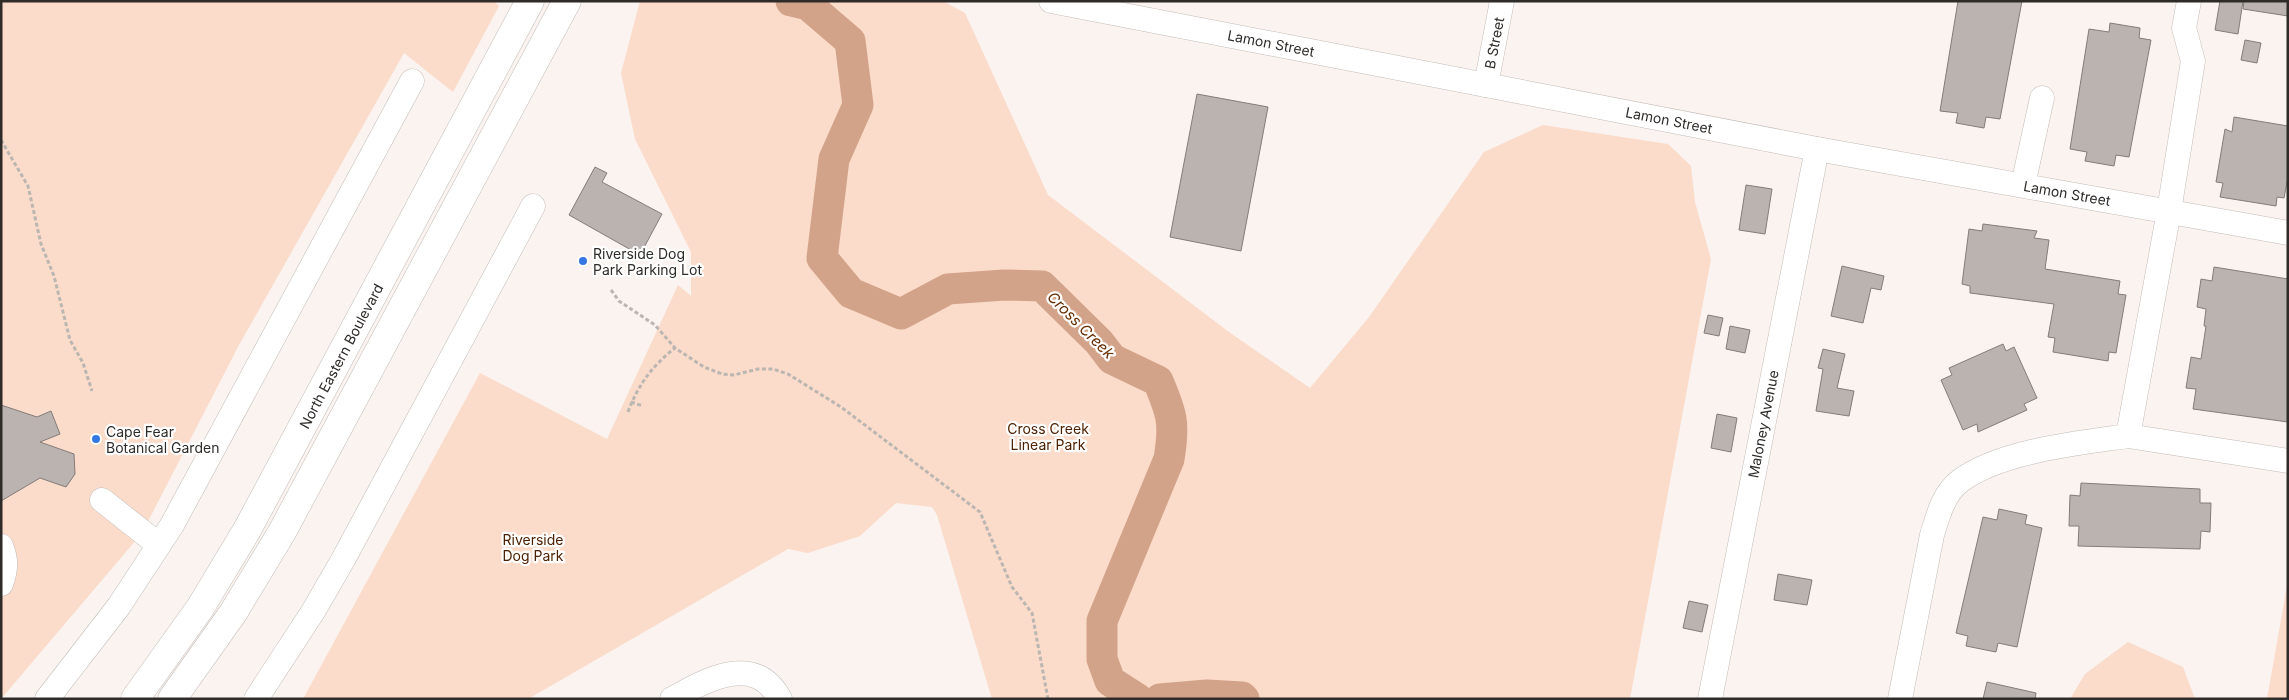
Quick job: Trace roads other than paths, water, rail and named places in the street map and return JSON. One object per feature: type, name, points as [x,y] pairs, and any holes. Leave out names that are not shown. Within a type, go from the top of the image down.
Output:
[{"type":"highway","name":"North Eastern Boulevard","points":[[135,699],[200,608],[252,522],[530,1]]},
{"type":"highway","points":[[172,699],[233,614],[282,532],[567,1]]},
{"type":"street","name":"Lamon Street","points":[[1050,1],[1817,149],[2288,232]]},
{"type":"street","name":"B Street","points":[[1486,86],[1502,1]]},
{"type":"street","points":[[2128,436],[2169,212],[2193,61],[2184,28],[2189,1]]},
{"type":"street","points":[[47,699],[103,628],[159,545],[199,478],[412,81]]},
{"type":"street","points":[[2023,185],[2042,98]]},
{"type":"street","name":"Maloney Avenue","points":[[1710,699],[1817,149]]},
{"type":"street","points":[[256,699],[314,610],[344,558],[533,206]]},
{"type":"street","points":[[1900,699],[1932,535],[1940,508],[1959,482],[1979,470],[2009,458],[2077,443],[2128,436],[2288,461]]},
{"type":"street","points":[[102,500],[159,545]]},
{"type":"street","points":[[1,546],[5,556],[6,571],[1,584]]},
{"type":"street","points":[[672,699],[710,678],[746,673],[770,683],[780,699]]},
{"type":"waterway","name":"Cross Creek","points":[[791,1],[808,5],[850,41],[858,105],[834,159],[822,258],[851,293],[901,314],[948,289],[1004,285],[1042,286],[1099,342],[1112,359],[1158,381],[1171,419],[1172,436],[1169,459],[1102,621],[1102,659],[1110,681],[1138,699]]},
{"type":"waterway","name":"Cross Creek","points":[[1160,699],[1207,695],[1242,697],[1244,699]]},
{"type":"place","name":"Riverside Dog Park Parking Lot","points":[[583,261]]},
{"type":"place","name":"Cape Fear Botanical Garden","points":[[96,439]]},
{"type":"park label","name":"Cross Creek Linear Park","points":[[1048,436]]},
{"type":"park label","name":"Riverside Dog Park","points":[[533,548]]}]
